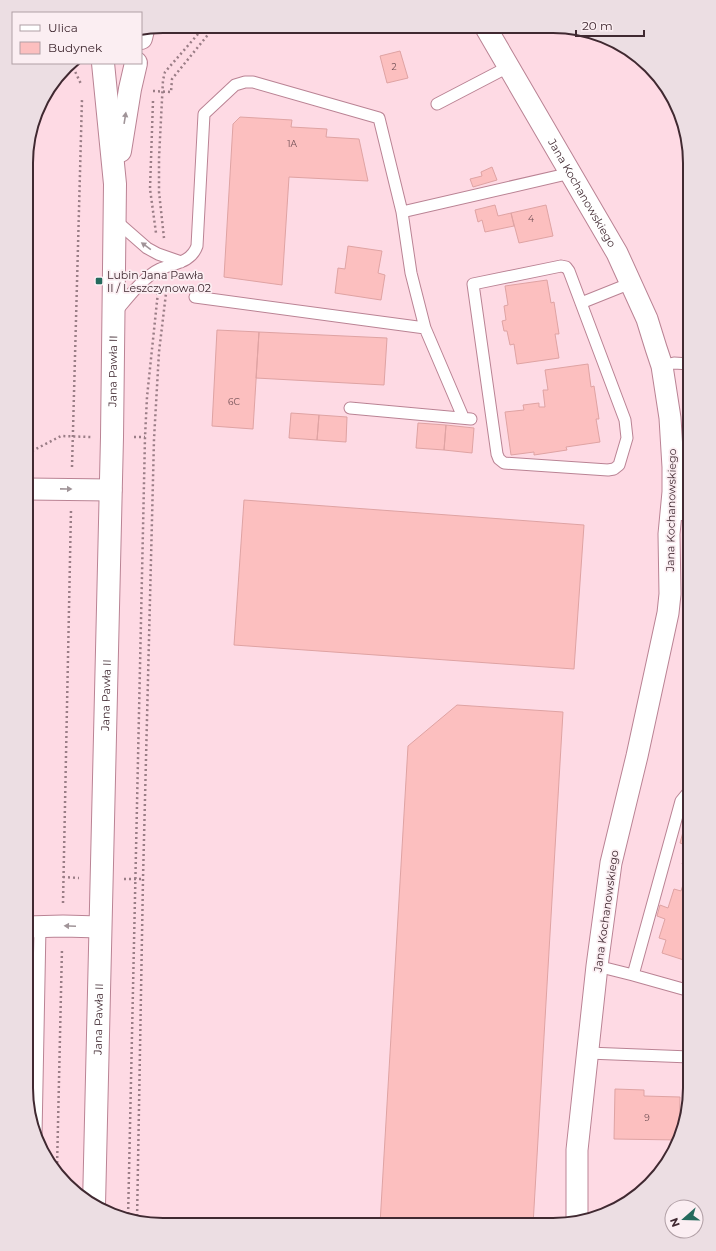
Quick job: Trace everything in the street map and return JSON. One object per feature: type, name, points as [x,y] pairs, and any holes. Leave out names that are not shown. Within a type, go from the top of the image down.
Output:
[{"type":"street","name":"Jana Kochanowskiego","points":[[489,33],[603,228],[632,283],[662,366],[672,439],[673,492],[681,514],[669,534],[670,588],[668,613],[637,756],[611,863],[597,966],[577,1150],[577,1216]]},
{"type":"street","name":"Jana Pawła II","points":[[94,1198],[111,490],[115,220],[115,184],[103,64]]},
{"type":"street","name":"Jana Pawła II","points":[[115,184],[130,89],[136,64]]},
{"type":"street","points":[[33,489],[111,490]]},
{"type":"street","points":[[33,927],[100,927]]},
{"type":"lane","points":[[437,104],[508,67]]},
{"type":"lane","points":[[113,314],[133,292],[162,269],[181,262],[195,253],[197,246],[204,114],[235,85],[245,82],[253,82],[379,118],[402,212],[411,273],[425,328],[467,418],[350,408]]},
{"type":"lane","points":[[402,212],[571,173]]},
{"type":"lane","points":[[115,220],[147,248],[181,262]]},
{"type":"lane","points":[[561,266],[566,267],[569,271],[581,303],[625,420],[627,438],[619,465],[614,469],[608,470],[504,463],[499,459],[497,454],[473,284],[561,266]]},
{"type":"lane","points":[[581,303],[632,283]]},
{"type":"lane","points":[[195,298],[425,328]]},
{"type":"lane","points":[[662,366],[674,363],[683,364]]},
{"type":"lane","points":[[633,975],[683,799]]},
{"type":"lane","points":[[33,927],[36,1115]]},
{"type":"lane","points":[[597,966],[683,989]]},
{"type":"lane","points":[[588,1054],[683,1057]]},
{"type":"path","points":[[162,255],[159,192],[162,92],[165,72],[198,33]]},
{"type":"path","points":[[162,92],[170,92],[172,79],[209,33]]},
{"type":"path","points":[[74,68],[82,88]]},
{"type":"path","points":[[57,1163],[82,96]]},
{"type":"path","points":[[153,99],[150,189],[155,224],[162,255]]},
{"type":"path","points":[[128,1214],[147,397],[162,269]]},
{"type":"path","points":[[137,1215],[154,455],[159,352],[167,291],[162,269]]},
{"type":"path","points":[[33,450],[61,436],[73,437]]},
{"type":"building","points":[[400,51],[408,78],[387,83],[380,56]]},
{"type":"building","points":[[240,117],[292,120],[291,127],[327,129],[326,137],[359,139],[368,181],[289,177],[282,285],[224,277],[233,124]]},
{"type":"building","points":[[492,167],[497,180],[473,187],[470,179],[482,176],[481,172]]},
{"type":"building","points":[[495,205],[498,216],[511,213],[514,226],[485,232],[482,220],[478,222],[475,210]]},
{"type":"building","points":[[546,205],[553,236],[519,243],[511,213]]},
{"type":"building","points":[[348,246],[382,251],[378,273],[385,275],[381,300],[335,293],[338,268],[345,269]]},
{"type":"building","points":[[547,280],[551,303],[554,302],[559,334],[555,334],[559,358],[517,364],[514,344],[510,345],[507,331],[504,331],[502,321],[506,320],[504,306],[508,305],[505,286]]},
{"type":"building","points":[[217,330],[259,332],[253,429],[212,426]]},
{"type":"building","points":[[259,332],[387,338],[384,385],[256,378]]},
{"type":"building","points":[[588,364],[591,387],[594,386],[599,419],[596,419],[600,442],[566,447],[567,450],[534,455],[534,452],[511,455],[505,412],[524,410],[523,405],[539,403],[539,407],[545,407],[543,390],[548,390],[545,370]]},
{"type":"building","points":[[291,413],[319,415],[317,440],[289,438]]},
{"type":"building","points":[[319,415],[347,417],[346,442],[317,440]]},
{"type":"building","points":[[418,423],[446,425],[444,450],[416,448]]},
{"type":"building","points":[[446,425],[474,428],[472,453],[444,450]]},
{"type":"building","points":[[244,500],[584,525],[574,669],[234,645]]},
{"type":"building","points":[[457,705],[563,712],[533,1218],[380,1218],[408,746]]},
{"type":"building","points":[[683,832],[683,844],[680,843]]},
{"type":"building","points":[[683,885],[683,960],[662,953],[666,940],[659,938],[665,919],[657,916],[660,905],[668,908],[674,889],[681,891]]},
{"type":"building","points":[[615,1089],[644,1090],[644,1096],[680,1097],[680,1118],[672,1140],[614,1139]]},
{"type":"place","name":"Lubin Jana Pawła II / Leszczynowa 02","points":[[99,281]]}]
